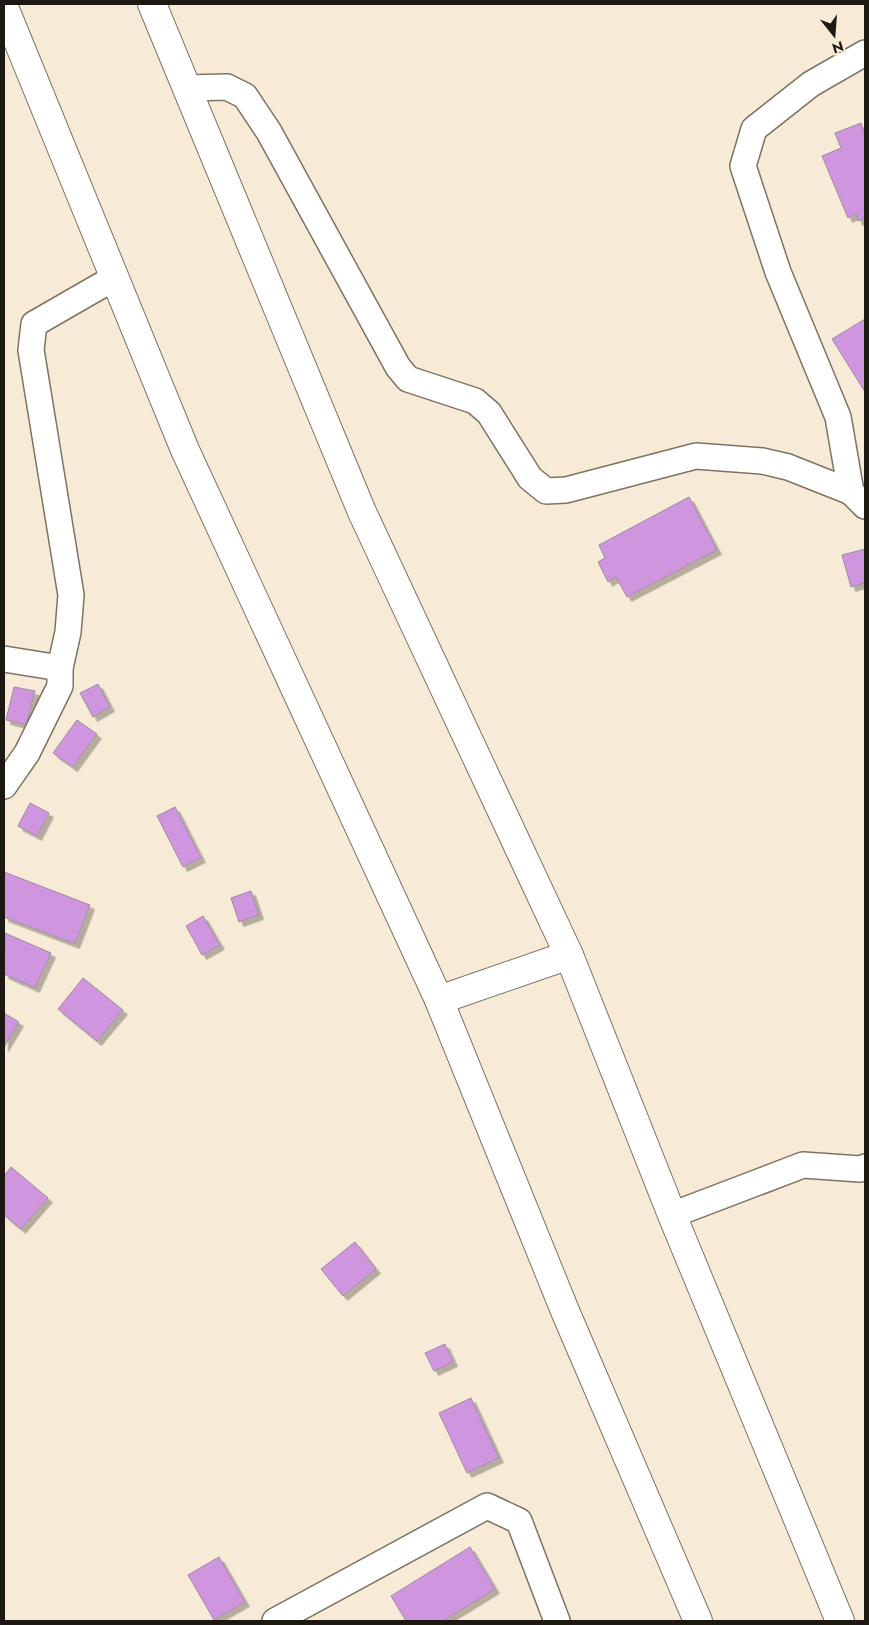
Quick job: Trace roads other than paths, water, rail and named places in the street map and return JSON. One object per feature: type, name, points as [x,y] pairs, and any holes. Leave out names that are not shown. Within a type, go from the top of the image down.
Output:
[{"type":"highway","points":[[152,4],[362,512],[569,955],[672,1214],[840,1621]]},
{"type":"highway","points":[[4,7],[185,450],[440,1000],[565,1310],[698,1621]]},
{"type":"highway","points":[[440,1000],[569,955]]},
{"type":"street","points":[[858,499],[838,417],[778,272],[743,166],[754,129],[811,84],[865,53]]},
{"type":"street","points":[[187,88],[227,87],[245,96],[269,132],[398,367],[408,379],[475,401],[489,413],[530,478],[546,491],[566,490],[696,456],[762,461],[788,467],[858,499]]},
{"type":"street","points":[[4,786],[26,753],[60,686],[60,668],[68,632],[71,595],[31,350],[34,324],[114,278]]},
{"type":"street","points":[[4,658],[60,668]]},
{"type":"street","points":[[672,1214],[803,1166],[860,1169],[865,1167]]},
{"type":"street","points":[[275,1621],[487,1506],[519,1521],[557,1621]]}]
